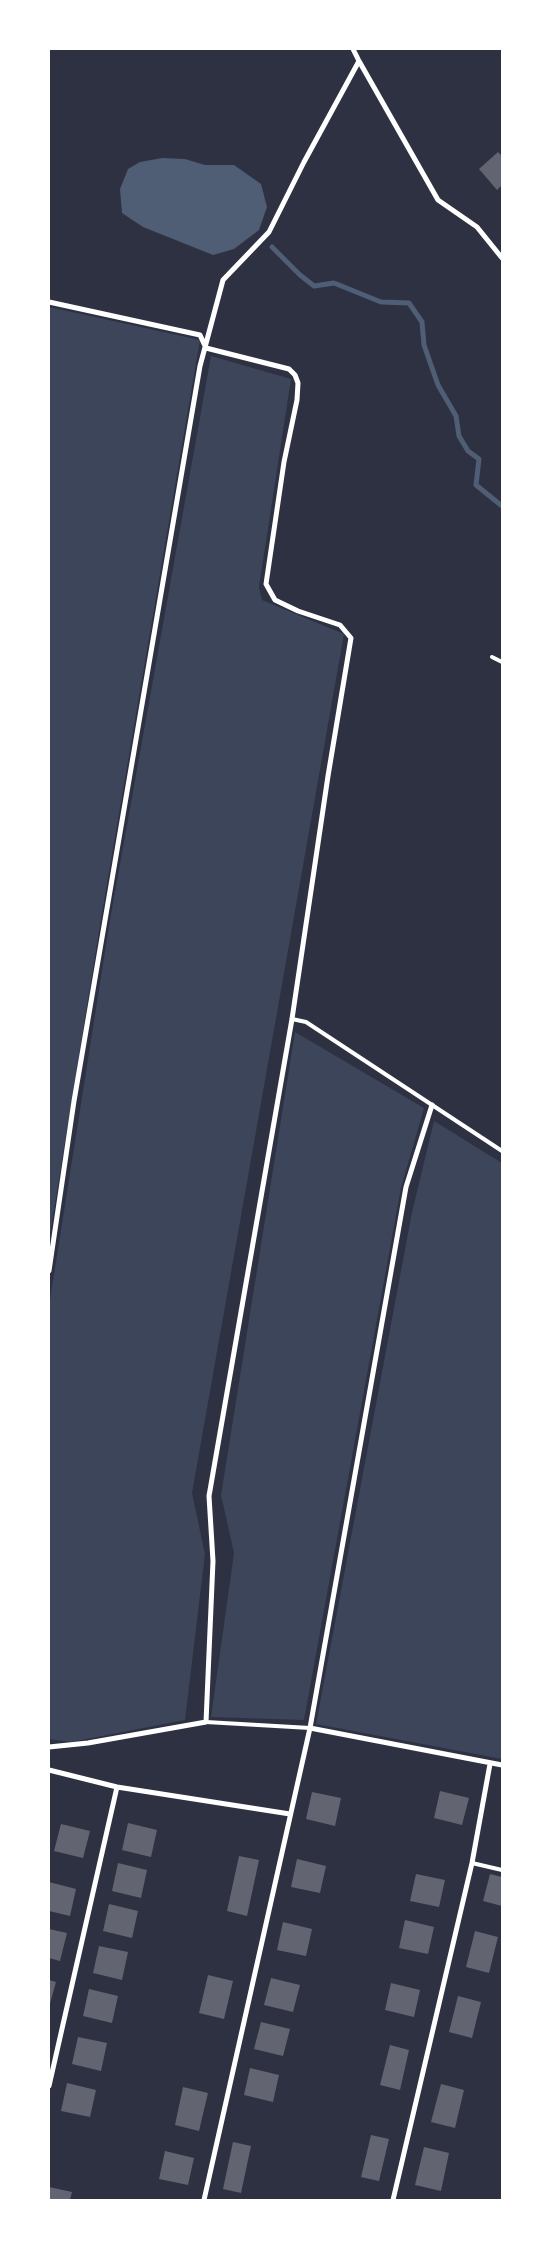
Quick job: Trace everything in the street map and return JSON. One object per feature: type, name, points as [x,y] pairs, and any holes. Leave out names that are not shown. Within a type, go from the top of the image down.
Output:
[{"type":"street","points":[[353,49],[438,200],[477,227],[502,258]]},
{"type":"street","points":[[49,1271],[74,1102],[200,366],[223,280],[269,232],[304,162],[359,61]]},
{"type":"street","points":[[49,302],[200,335],[206,348]]},
{"type":"street","points":[[49,1747],[88,1743],[206,1722],[214,1561],[209,1496],[292,1019],[328,776],[351,638],[340,625],[298,611],[275,600],[266,584],[284,462],[297,400],[298,382],[295,375],[288,369],[206,348]]},
{"type":"street","points":[[204,2200],[310,1728],[406,1187],[432,1105]]},
{"type":"street","points":[[310,1728],[502,1765]]},
{"type":"street","points":[[393,2200],[472,1863],[490,1764]]},
{"type":"street","points":[[49,1770],[117,1787],[290,1814]]},
{"type":"street","points":[[49,2086],[117,1787]]},
{"type":"lane","points":[[492,657],[502,662]]},
{"type":"lane","points":[[292,1019],[306,1022],[502,1151]]},
{"type":"lane","points":[[206,1722],[310,1728]]},
{"type":"lane","points":[[472,1863],[502,1870]]},
{"type":"shaded area","points":[[162,158],[185,159],[205,165],[234,165],[261,184],[267,207],[259,230],[234,249],[213,255],[143,227],[122,213],[120,189],[128,169],[140,162]]},
{"type":"shaded area","points":[[49,307],[200,340],[101,919],[49,1241]]},
{"type":"shaded area","points":[[211,356],[291,379],[259,587],[262,600],[344,634],[192,1493],[205,1554],[185,1720],[71,1742],[49,1739],[49,1306],[110,920]]},
{"type":"shaded area","points":[[295,1032],[424,1108],[401,1188],[304,1720],[211,1717],[234,1553],[221,1495]]},
{"type":"shaded area","points":[[434,1121],[502,1163],[502,1759],[316,1724],[412,1212]]},
{"type":"building","points":[[498,152],[502,156],[502,185],[497,190],[479,169]]},
{"type":"building","points":[[440,1791],[469,1798],[462,1825],[434,1818]]},
{"type":"building","points":[[312,1792],[341,1798],[335,1826],[306,1819]]},
{"type":"building","points":[[128,1823],[157,1830],[151,1857],[122,1850]]},
{"type":"building","points":[[61,1824],[90,1831],[83,1858],[54,1851]]},
{"type":"building","points":[[239,1856],[259,1860],[247,1916],[227,1911]]},
{"type":"building","points":[[297,1859],[326,1866],[320,1893],[291,1887]]},
{"type":"building","points":[[118,1863],[147,1870],[141,1898],[112,1891]]},
{"type":"building","points":[[416,1874],[445,1880],[439,1907],[410,1901]]},
{"type":"building","points":[[490,1874],[502,1877],[502,1906],[483,1901]]},
{"type":"building","points":[[49,1882],[76,1889],[70,1916],[49,1911]]},
{"type":"building","points":[[109,1904],[138,1911],[132,1938],[103,1931]]},
{"type":"building","points":[[405,1920],[434,1927],[428,1954],[399,1948]]},
{"type":"building","points":[[283,1922],[312,1929],[306,1956],[277,1950]]},
{"type":"building","points":[[49,1929],[67,1933],[60,1961],[49,1958]]},
{"type":"building","points":[[475,1931],[498,1937],[489,1973],[466,1967]]},
{"type":"building","points":[[99,1946],[128,1952],[122,1980],[93,1973]]},
{"type":"building","points":[[208,1975],[233,1981],[224,2019],[199,2013]]},
{"type":"building","points":[[271,1978],[300,1985],[293,2012],[264,2005]]},
{"type":"building","points":[[49,1980],[56,1982],[49,2007]]},
{"type":"building","points":[[391,1983],[420,1990],[414,2017],[385,2010]]},
{"type":"building","points":[[89,1989],[118,1996],[112,2023],[83,2016]]},
{"type":"building","points":[[458,1996],[481,2002],[472,2038],[449,2032]]},
{"type":"building","points":[[261,2022],[290,2029],[283,2056],[254,2049]]},
{"type":"building","points":[[78,2037],[107,2043],[101,2071],[72,2064]]},
{"type":"building","points":[[390,2045],[409,2050],[400,2090],[380,2085]]},
{"type":"building","points":[[250,2068],[279,2075],[273,2102],[244,2095]]},
{"type":"building","points":[[67,2083],[96,2090],[90,2117],[61,2111]]},
{"type":"building","points":[[441,2084],[464,2090],[455,2128],[431,2122]]},
{"type":"building","points":[[183,2087],[208,2093],[199,2131],[175,2125]]},
{"type":"building","points":[[371,2135],[389,2139],[379,2181],[361,2177]]},
{"type":"building","points":[[233,2142],[251,2146],[241,2193],[223,2189]]},
{"type":"building","points":[[424,2147],[449,2153],[441,2191],[415,2185]]},
{"type":"building","points":[[165,2151],[194,2158],[188,2185],[159,2179]]},
{"type":"building","points":[[49,2187],[72,2192],[70,2200],[49,2200]]},
{"type":"waterway","points":[[272,247],[314,286],[334,283],[381,302],[409,303],[422,322],[424,345],[438,385],[456,416],[459,436],[468,451],[479,459],[476,485],[502,506]]}]
